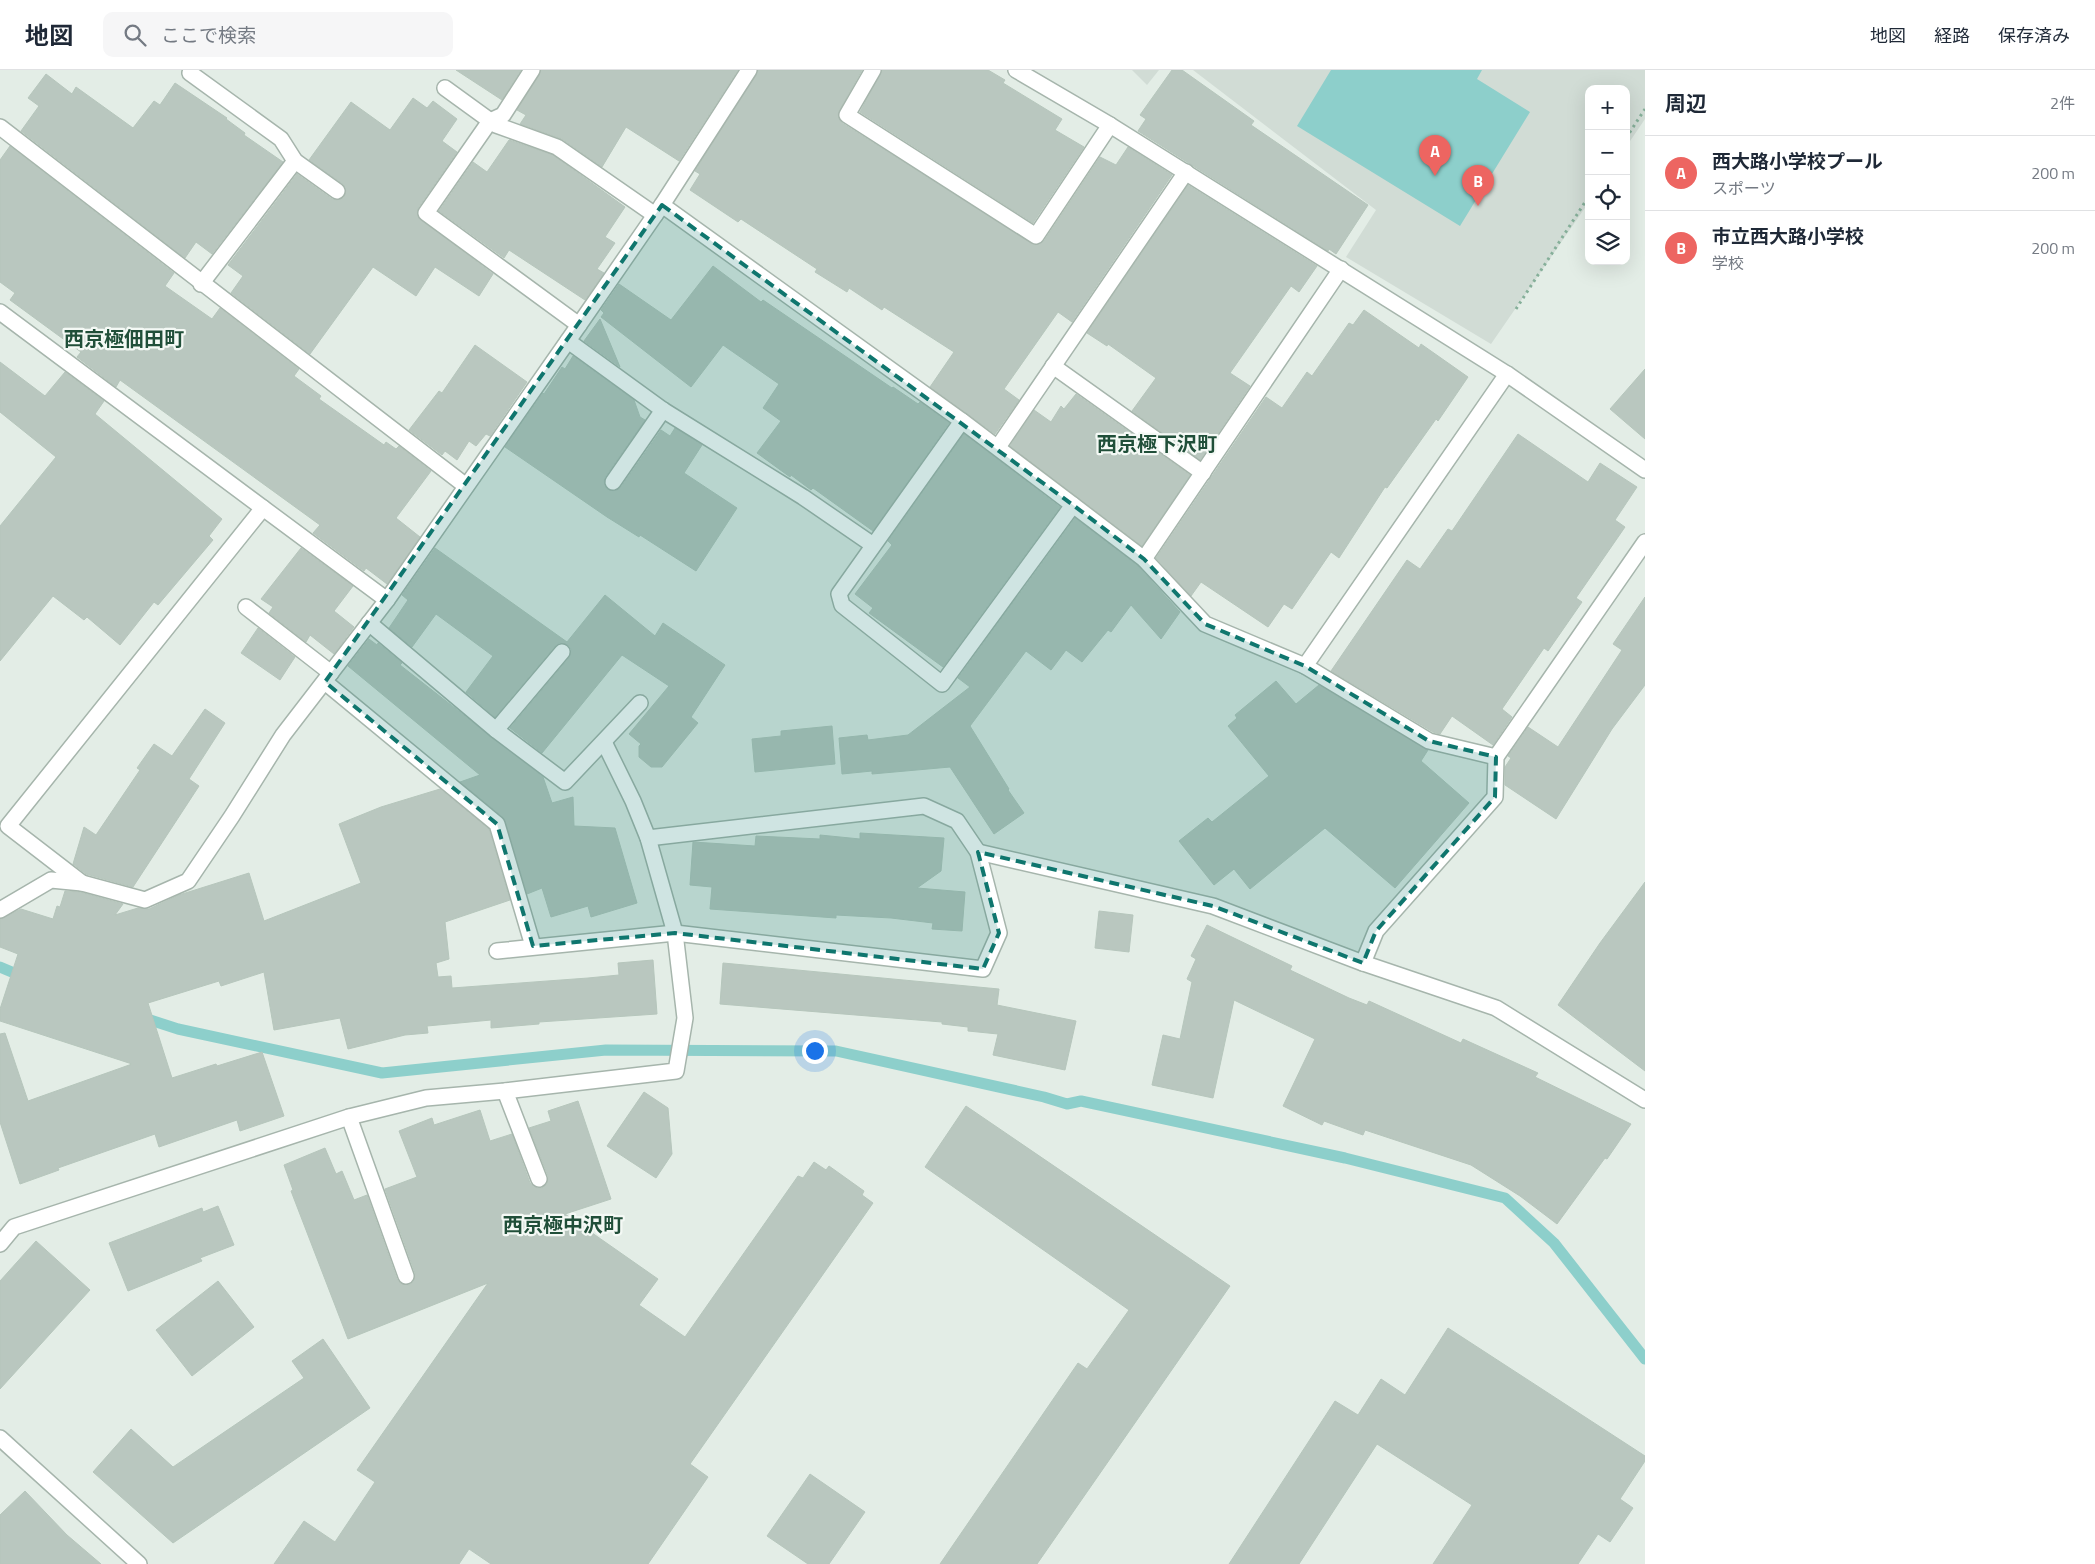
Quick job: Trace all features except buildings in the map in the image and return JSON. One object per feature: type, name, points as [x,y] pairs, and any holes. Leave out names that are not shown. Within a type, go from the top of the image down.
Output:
[{"type":"street","points":[[532,70],[503,114],[490,121],[426,214],[579,325]]},
{"type":"street","points":[[0,910],[51,880],[82,883],[145,900],[188,881],[283,735],[387,600],[568,341],[658,210],[749,70]]},
{"type":"street","points":[[873,70],[847,115],[1036,236],[1110,125]]},
{"type":"street","points":[[1016,70],[1186,172],[1507,374],[1645,470]]},
{"type":"street","points":[[190,73],[281,139],[295,161],[337,191]]},
{"type":"street","points":[[445,88],[496,125],[557,147],[658,210],[962,421],[1144,559],[1206,624],[1305,666],[1429,741],[1496,757]]},
{"type":"street","points":[[0,127],[201,284],[466,486]]},
{"type":"street","points":[[201,284],[295,161]]},
{"type":"street","points":[[998,447],[1186,172]]},
{"type":"street","points":[[1144,559],[1340,269]]},
{"type":"street","points":[[0,312],[387,600]]},
{"type":"street","points":[[568,341],[662,410],[803,497],[873,545]]},
{"type":"street","points":[[1053,366],[1203,472]]},
{"type":"street","points":[[1305,666],[1507,374]]},
{"type":"street","points":[[613,482],[662,410]]},
{"type":"street","points":[[962,421],[839,594],[842,605],[942,684],[1073,505]]},
{"type":"street","points":[[82,883],[8,826],[263,508]]},
{"type":"street","points":[[1363,963],[1376,931],[1495,797],[1496,757],[1645,542]]},
{"type":"street","points":[[246,607],[498,824],[533,946]]},
{"type":"street","points":[[369,623],[496,730],[565,782],[640,703]]},
{"type":"street","points":[[496,730],[562,652]]},
{"type":"street","points":[[0,1244],[14,1227],[349,1117],[426,1098],[505,1091],[676,1071],[686,1018],[675,933],[648,838],[633,801],[604,742]]},
{"type":"street","points":[[497,951],[675,933],[983,969],[999,933],[978,852],[957,821],[924,806],[648,838]]},
{"type":"street","points":[[978,852],[1213,906],[1363,963],[1496,1008],[1645,1100]]},
{"type":"street","points":[[505,1091],[539,1179]]},
{"type":"street","points":[[349,1117],[406,1276]]},
{"type":"street","points":[[0,1438],[140,1564]]},
{"type":"path","points":[[1630,132],[1645,109]]},
{"type":"path","points":[[1516,309],[1585,202]]},
{"type":"highlighted area","points":[[662,205],[1144,559],[1205,624],[1305,666],[1429,741],[1496,757],[1495,797],[1376,931],[1363,963],[1213,906],[978,852],[999,933],[983,969],[675,933],[533,946],[497,824],[325,682]]},
{"type":"shaded area","points":[[1132,70],[1159,70],[1147,85]]},
{"type":"shaded area","points":[[1193,70],[1645,70],[1645,119],[1630,141],[1630,85],[1585,85],[1585,208],[1491,344],[1346,257],[1376,210]]},
{"type":"water","points":[[1331,70],[1482,70],[1477,79],[1530,112],[1460,226],[1297,126]]},
{"type":"waterway","points":[[0,967],[26,978]]},
{"type":"waterway","points":[[141,1017],[178,1029],[382,1073],[606,1050],[836,1051],[1044,1097],[1067,1104],[1081,1101],[1345,1158],[1505,1198],[1554,1243],[1645,1359]]},
{"type":"place","name":"西大路小学校プール","points":[[1435,176]]},
{"type":"place","name":"市立西大路小学校","points":[[1478,206]]},
{"type":"district","name":"西京極佃田町","points":[[124,338]]},
{"type":"district","name":"西京極下沢町","points":[[1157,443]]},
{"type":"district","name":"西京極中沢町","points":[[563,1224]]}]
